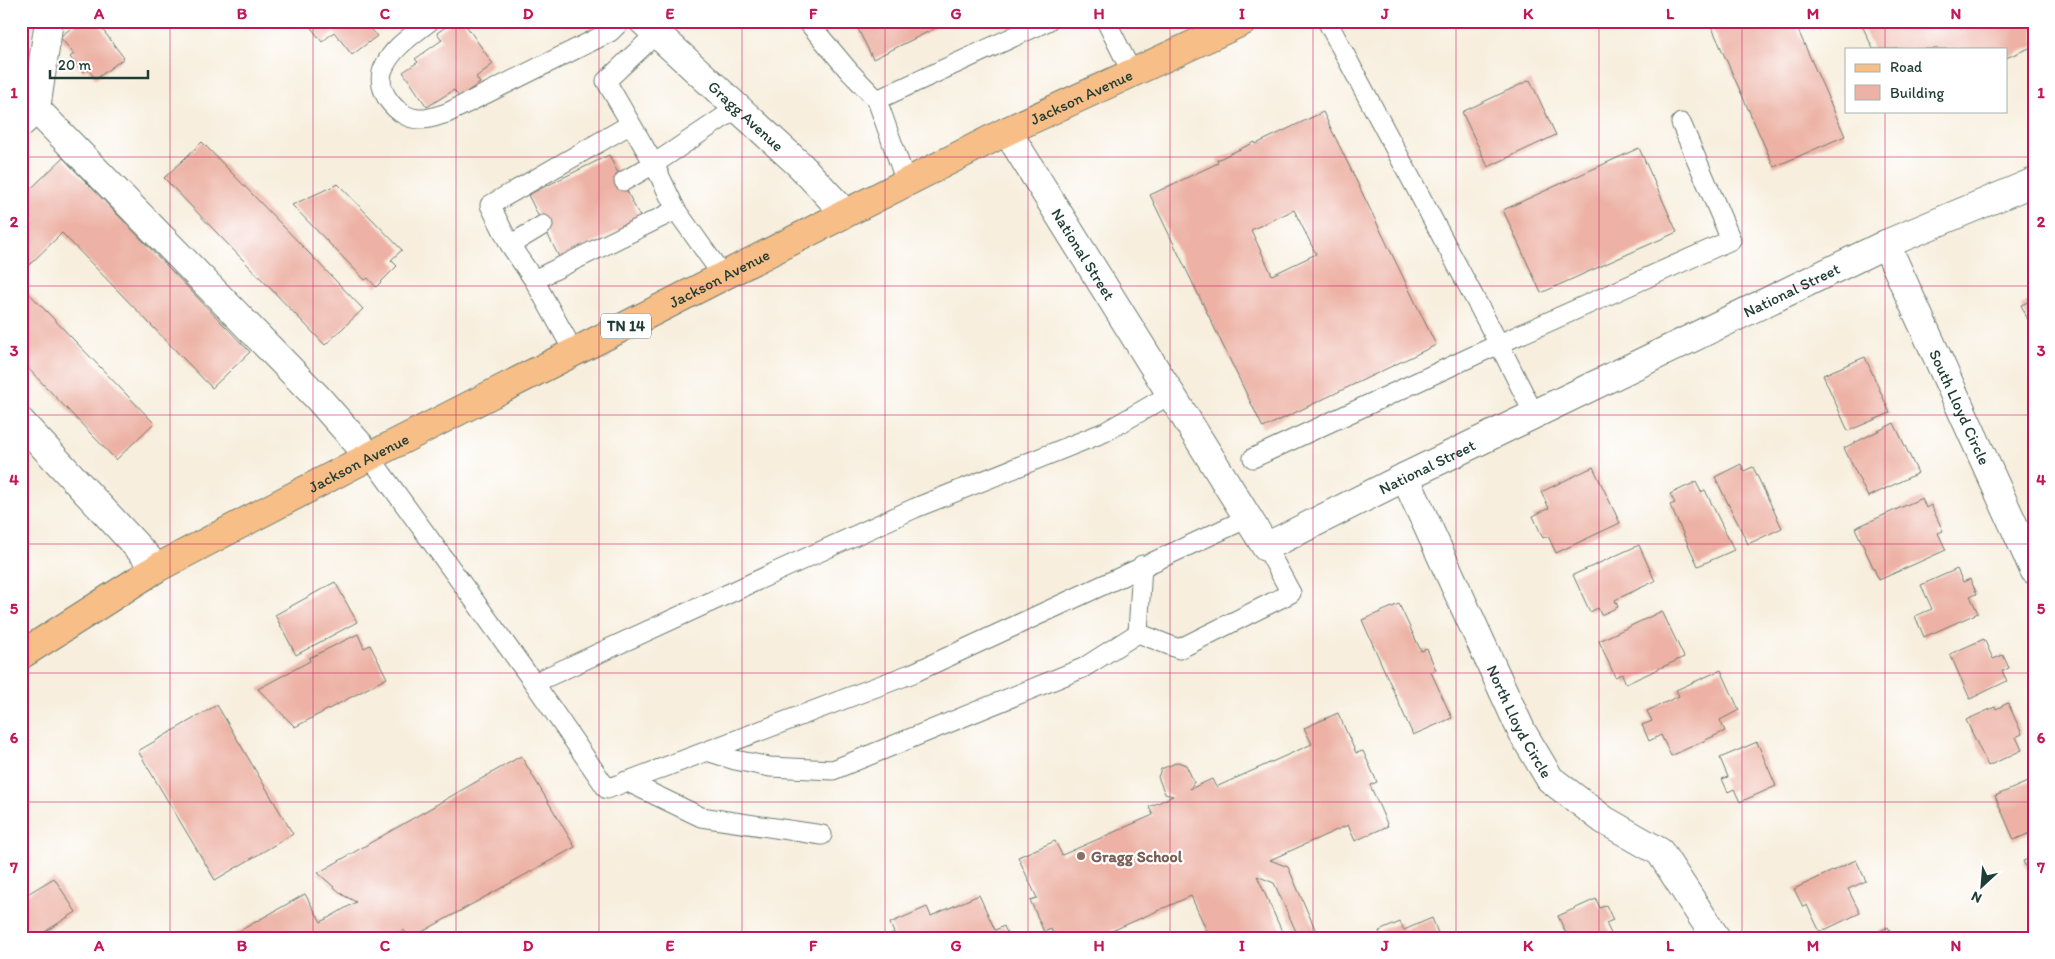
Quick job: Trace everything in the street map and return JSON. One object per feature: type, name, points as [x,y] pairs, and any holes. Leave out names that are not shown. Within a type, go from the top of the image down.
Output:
[{"type":"main road","name":"Jackson Avenue","points":[[21,655],[158,568],[370,457],[1007,131],[1132,73],[1209,28],[1244,21]]},
{"type":"street","points":[[48,21],[28,116],[317,397],[370,457]]},
{"type":"street","name":"Gragg Avenue","points":[[650,27],[801,166],[845,213]]},
{"type":"street","name":"National Street","points":[[1007,131],[1266,547],[1405,477],[1886,244],[2034,182]]},
{"type":"street","name":"South Lloyd Circle","points":[[1886,244],[2034,570]]},
{"type":"street","points":[[21,422],[158,568]]},
{"type":"street","name":"North Lloyd Circle","points":[[1405,477],[1522,732],[1550,779],[1604,820],[1660,852],[1716,938]]},
{"type":"lane","points":[[430,21],[394,50],[382,69],[382,85],[390,104],[401,113],[420,120],[447,113],[610,32],[621,21]]},
{"type":"lane","points":[[807,21],[877,100],[906,182]]},
{"type":"lane","points":[[877,100],[1048,21]]},
{"type":"lane","points":[[1106,21],[1132,73]]},
{"type":"lane","points":[[1327,21],[1499,344],[1534,414]]},
{"type":"lane","points":[[650,27],[606,81],[654,164],[676,210],[724,276]]},
{"type":"lane","points":[[624,181],[654,164],[737,108]]},
{"type":"lane","points":[[1253,458],[1499,344],[1731,240],[1681,123]]},
{"type":"lane","points":[[574,352],[534,280],[510,245],[490,205],[631,124]]},
{"type":"lane","points":[[534,280],[676,210]]},
{"type":"lane","points":[[510,245],[543,225]]},
{"type":"lane","points":[[534,683],[914,508],[1105,432],[1171,394]]},
{"type":"lane","points":[[370,457],[534,683],[607,789],[913,673],[1142,565],[1248,518]]},
{"type":"lane","points":[[1138,633],[1179,649],[1291,593],[1266,547]]},
{"type":"lane","points":[[1138,633],[1142,565]]},
{"type":"lane","points":[[707,751],[735,760],[770,767],[833,770],[1083,668],[1138,633]]},
{"type":"lane","points":[[626,782],[701,817],[822,836]]},
{"type":"building","points":[[80,21],[96,21],[124,58],[96,79],[87,69],[83,72],[70,57],[74,54],[60,37]]},
{"type":"building","points":[[313,21],[365,21],[377,36],[352,55],[334,32],[322,42],[309,25]]},
{"type":"building","points":[[454,21],[463,21],[493,64],[476,77],[480,83],[459,97],[454,90],[427,107],[403,72],[418,62],[415,59],[442,40],[437,33]]},
{"type":"building","points":[[854,21],[950,21],[873,59]]},
{"type":"building","points":[[1709,21],[1794,21],[1845,136],[1774,167]]},
{"type":"building","points":[[1860,21],[2034,21],[2034,46],[2008,57],[2008,48],[1873,48]]},
{"type":"building","points":[[1530,80],[1556,135],[1488,167],[1462,112]]},
{"type":"building","points":[[1323,112],[1436,345],[1263,428],[1150,195],[1218,163],[1217,160],[1255,142],[1256,144]],"holes":[[[1294,210],[1316,254],[1272,275],[1251,230]]]},
{"type":"building","points":[[202,142],[363,309],[325,345],[164,178]]},
{"type":"building","points":[[1639,148],[1677,232],[1541,293],[1503,210]]},
{"type":"building","points":[[609,155],[641,219],[560,259],[528,195]]},
{"type":"building","points":[[63,158],[250,352],[212,388],[62,233],[21,273],[21,198]]},
{"type":"building","points":[[338,184],[402,250],[391,260],[397,266],[376,287],[368,278],[365,280],[292,205]]},
{"type":"building","points":[[21,285],[154,423],[116,460],[21,361]]},
{"type":"building","points":[[2034,296],[2034,317],[2028,320],[2021,305],[2030,301],[2028,298]]},
{"type":"building","points":[[1865,357],[1890,413],[1848,431],[1823,375]]},
{"type":"building","points":[[1894,423],[1918,473],[1868,497],[1844,448]]},
{"type":"building","points":[[1741,464],[1744,471],[1753,467],[1782,528],[1748,544],[1715,477]]},
{"type":"building","points":[[1593,467],[1620,523],[1556,553],[1548,536],[1543,538],[1533,516],[1549,508],[1541,492]]},
{"type":"building","points":[[1696,482],[1701,492],[1705,490],[1734,550],[1698,566],[1670,505],[1675,503],[1670,494]]},
{"type":"building","points":[[1922,498],[1926,508],[1931,505],[1943,531],[1938,533],[1946,550],[1879,580],[1855,528]]},
{"type":"building","points":[[1639,545],[1655,581],[1615,600],[1618,607],[1601,615],[1598,608],[1590,612],[1573,575]]},
{"type":"building","points":[[1957,569],[1963,582],[1970,579],[1977,594],[1970,596],[1978,613],[1924,637],[1915,616],[1932,609],[1921,585]]},
{"type":"building","points":[[335,582],[357,622],[296,655],[275,615]]},
{"type":"building","points":[[1399,604],[1421,651],[1427,649],[1436,670],[1431,672],[1452,718],[1413,735],[1362,620]]},
{"type":"building","points":[[1662,611],[1684,657],[1626,684],[1622,674],[1615,677],[1599,641]]},
{"type":"building","points":[[358,634],[364,648],[370,645],[387,678],[295,727],[258,689],[310,661],[309,658]]},
{"type":"building","points":[[1984,639],[1993,659],[2003,655],[2009,668],[2002,671],[2007,681],[1970,699],[1950,654]]},
{"type":"building","points":[[1721,670],[1739,710],[1720,720],[1725,731],[1671,756],[1661,735],[1649,741],[1642,725],[1652,721],[1647,711],[1679,696],[1676,690]]},
{"type":"building","points":[[2008,703],[2022,734],[2016,737],[2022,750],[1988,766],[1966,720]]},
{"type":"building","points":[[217,705],[293,834],[215,880],[138,751]]},
{"type":"building","points":[[1338,713],[1356,753],[1363,751],[1377,782],[1370,785],[1388,826],[1355,841],[1348,825],[1270,860],[1288,867],[1319,938],[1299,938],[1274,883],[1257,876],[1285,938],[1210,938],[1191,896],[1096,938],[1055,938],[1051,929],[1044,932],[1030,900],[1037,898],[1018,857],[1055,841],[1062,855],[1153,815],[1149,807],[1173,796],[1165,794],[1158,777],[1161,769],[1178,762],[1186,765],[1194,782],[1190,789],[1212,779],[1216,787],[1312,744],[1304,728]]},
{"type":"building","points":[[1757,742],[1776,786],[1740,802],[1734,789],[1728,792],[1722,779],[1728,777],[1720,758]]},
{"type":"building","points":[[521,756],[575,847],[413,937],[403,930],[391,938],[227,938],[305,894],[321,922],[356,902],[343,895],[318,873]]},
{"type":"building","points":[[2032,780],[2034,785],[2034,831],[2014,840],[1995,796]]},
{"type":"building","points":[[2034,857],[2034,885],[2023,861]]},
{"type":"building","points":[[1856,860],[1866,881],[1848,889],[1860,913],[1820,932],[1807,905],[1803,907],[1794,889]]},
{"type":"building","points":[[54,878],[76,912],[35,938],[21,938],[21,898]]},
{"type":"building","points":[[979,895],[995,930],[1004,926],[1009,938],[883,938],[894,933],[890,923],[927,907],[931,916]]},
{"type":"building","points":[[1596,899],[1600,908],[1606,905],[1613,920],[1606,923],[1613,938],[1568,938],[1558,916]]},
{"type":"building","points":[[1432,918],[1440,938],[1382,938],[1379,931],[1400,922],[1404,930]]},
{"type":"building","points":[[1888,927],[1894,938],[1865,938]]},
{"type":"place","name":"Gragg School","points":[[1081,856]]}]
